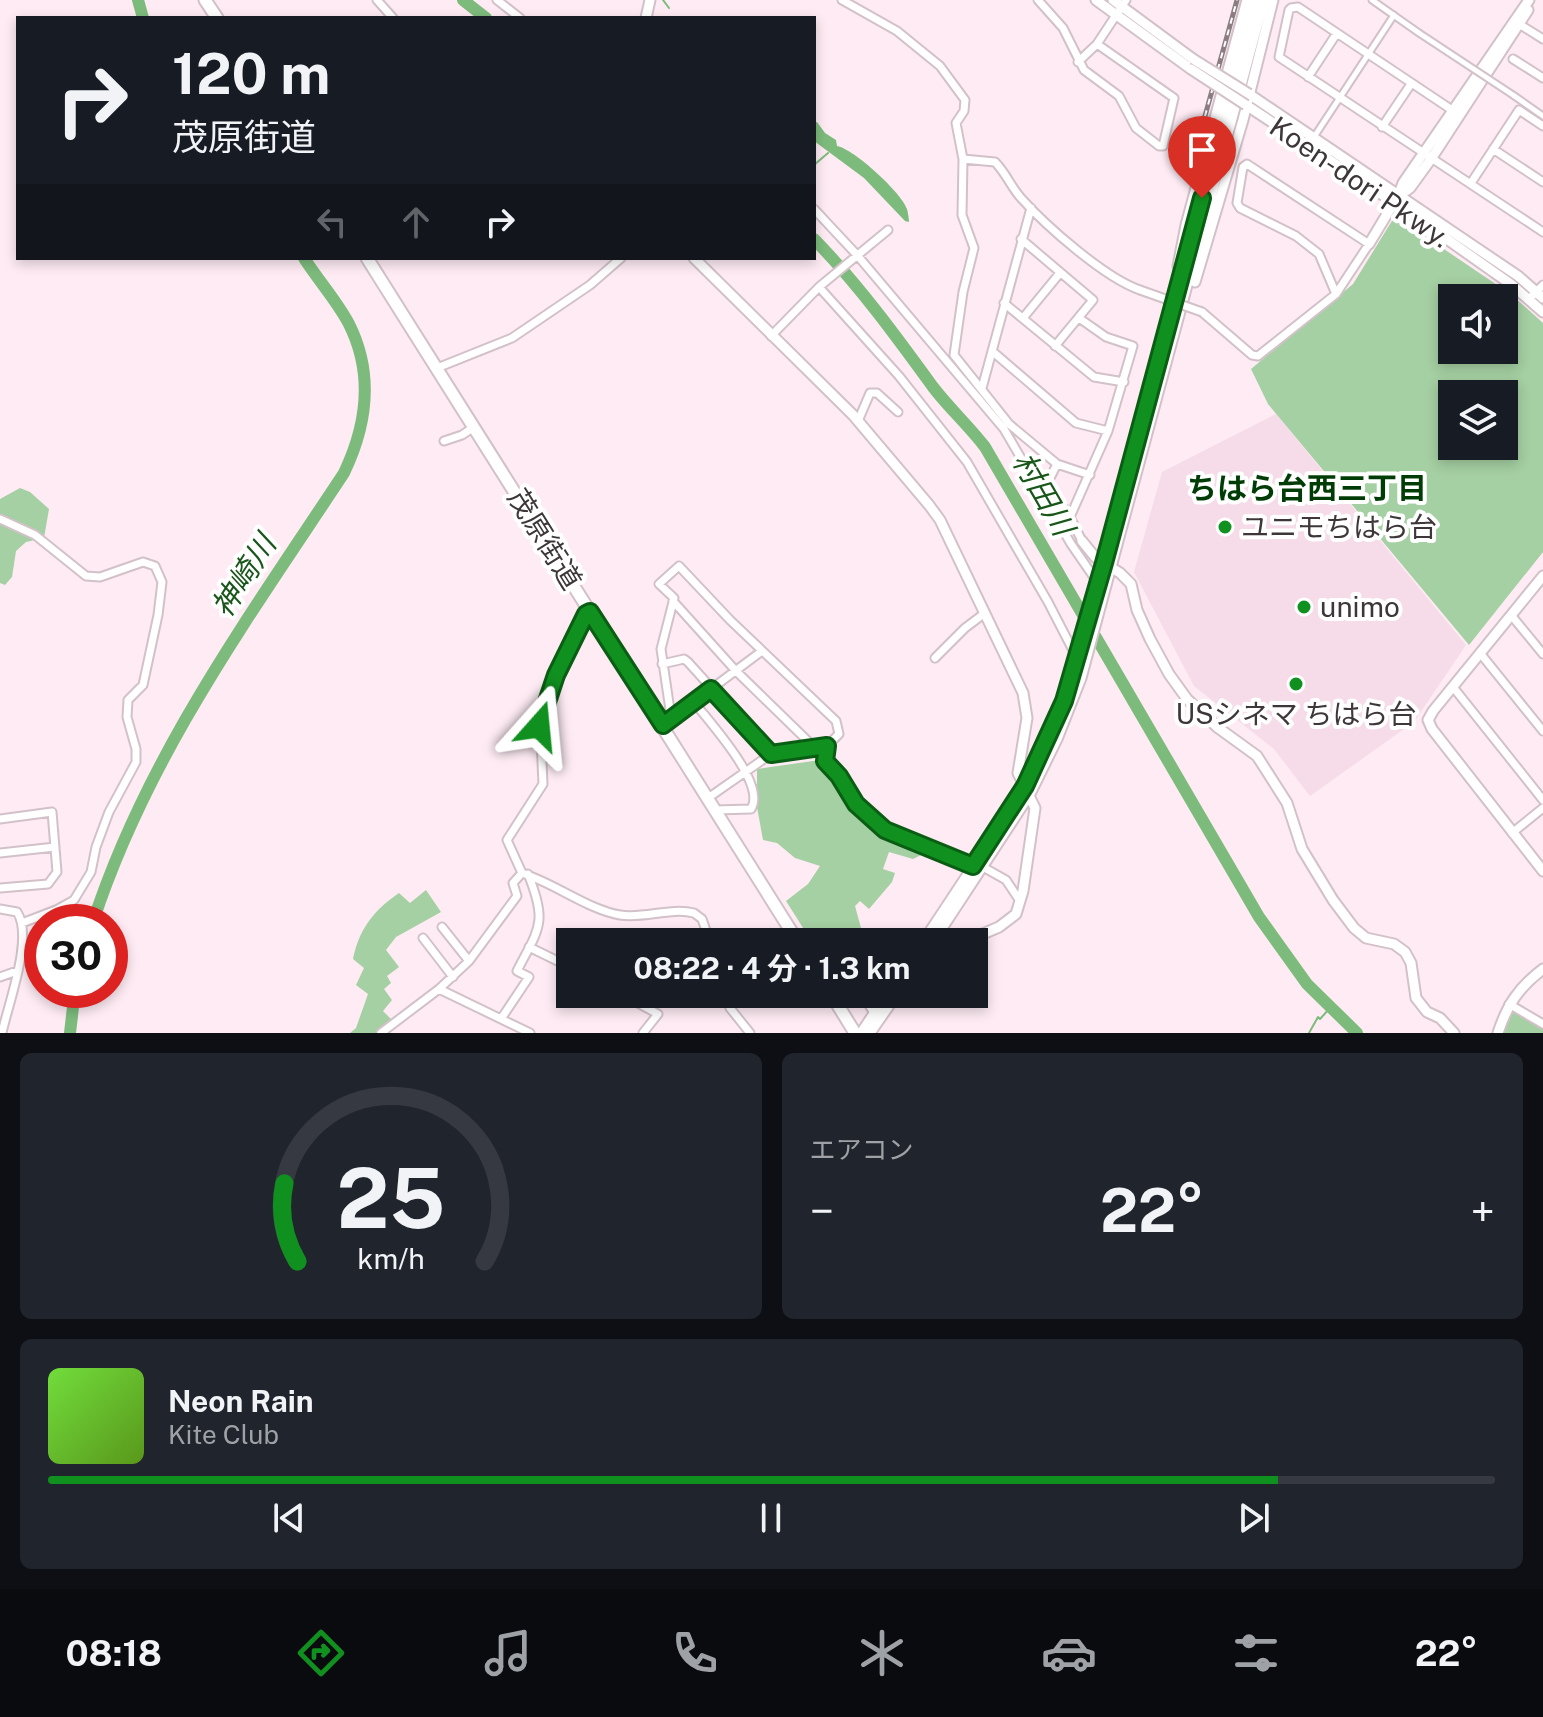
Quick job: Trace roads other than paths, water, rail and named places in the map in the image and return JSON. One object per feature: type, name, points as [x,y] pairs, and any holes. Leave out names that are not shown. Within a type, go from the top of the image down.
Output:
[{"type":"main road","name":"茂原街道","points":[[368,260],[789,928]]},
{"type":"main road","points":[[840,1008],[855,1032]]},
{"type":"street","points":[[377,0],[391,16]]},
{"type":"street","points":[[497,0],[517,16]]},
{"type":"street","points":[[842,0],[897,31],[940,66],[965,100],[964,111],[956,123],[963,159],[962,215],[974,248],[963,292],[954,355],[1009,424],[1057,464],[1090,475]]},
{"type":"street","points":[[1038,0],[1063,28],[1084,70],[1119,96],[1136,128],[1163,146],[1174,98],[1097,44]]},
{"type":"street","name":"Koen-dori Pkwy.","points":[[1096,0],[1120,5],[1246,105],[1518,276],[1538,294],[1543,312]]},
{"type":"street","points":[[1179,299],[1174,285],[1186,225],[1247,0]]},
{"type":"street","points":[[941,928],[1057,739],[1108,565],[1255,0]]},
{"type":"street","points":[[1179,299],[1264,0]]},
{"type":"street","points":[[1179,299],[1193,289],[1273,0]]},
{"type":"street","points":[[1372,0],[1543,116]]},
{"type":"street","points":[[963,159],[995,162],[1019,197],[1120,283],[1202,312],[1252,355],[1258,356],[1336,294],[1396,200],[1410,188],[1452,110],[1531,0]]},
{"type":"street","points":[[1427,156],[1519,24],[1531,0]]},
{"type":"street","points":[[1078,62],[1097,44],[1120,5]]},
{"type":"street","points":[[1452,110],[1298,7],[1291,8],[1278,55],[1543,232]]},
{"type":"street","points":[[1314,138],[1394,15]]},
{"type":"street","points":[[1519,24],[1543,39]]},
{"type":"street","points":[[1308,77],[1337,33]]},
{"type":"street","points":[[1513,59],[1543,78]]},
{"type":"street","points":[[1382,127],[1411,84]]},
{"type":"street","name":"Koen-dori Pkwy.","points":[[1224,85],[1249,94],[1396,200]]},
{"type":"street","points":[[1471,183],[1519,110],[1543,126]]},
{"type":"street","points":[[1493,149],[1543,182]]},
{"type":"street","points":[[1336,294],[1319,254],[1296,236],[1240,208],[1237,203],[1243,167],[1247,164],[1369,244]]},
{"type":"street","points":[[982,388],[1031,208]]},
{"type":"street","points":[[816,211],[1004,429],[1071,544],[1101,588]]},
{"type":"street","points":[[771,336],[819,287],[888,230]]},
{"type":"street","points":[[1021,239],[1093,300],[1055,346]]},
{"type":"street","points":[[437,368],[512,338],[590,285],[619,260]]},
{"type":"street","points":[[696,260],[858,421],[940,520],[1023,693],[1027,718],[1018,773],[1035,812],[1016,914],[1008,922],[988,931]]},
{"type":"street","points":[[1023,318],[1060,273]]},
{"type":"street","points":[[819,287],[899,376],[967,462],[1081,662]]},
{"type":"street","points":[[1004,303],[1094,377],[1124,382]]},
{"type":"street","points":[[1070,517],[1108,431],[1133,346],[1106,337],[1079,318]]},
{"type":"street","points":[[992,351],[1076,423],[1108,431]]},
{"type":"street","points":[[858,421],[870,393],[877,393],[898,412]]},
{"type":"street","points":[[444,441],[474,427]]},
{"type":"street","points":[[1057,464],[1047,484],[1095,557],[1131,584],[1144,627],[1169,674],[1187,699],[1217,727],[1257,756],[1287,803],[1302,849],[1333,900],[1360,933],[1373,940],[1394,944],[1405,952],[1411,963],[1419,1003],[1454,1033]]},
{"type":"street","points":[[0,519],[35,535],[86,576],[100,577],[143,562],[155,566],[162,582],[143,685],[128,700],[127,717],[136,749],[136,762],[109,812],[91,872],[78,895],[56,910],[22,923]]},
{"type":"street","points":[[673,717],[661,649],[674,598],[659,584],[679,566],[836,721],[839,734],[827,746],[771,754],[708,798]]},
{"type":"street","points":[[1542,581],[1430,715],[1430,725],[1543,871]]},
{"type":"street","points":[[673,601],[736,671],[815,748]]},
{"type":"street","points":[[508,1033],[505,1021],[529,977],[517,971],[540,928],[537,898],[507,840],[543,784],[540,717],[556,675],[586,614],[590,612]]},
{"type":"street","points":[[935,658],[985,613]]},
{"type":"street","points":[[1511,615],[1543,654]]},
{"type":"street","points":[[663,725],[762,651]]},
{"type":"street","points":[[1480,653],[1543,731]]},
{"type":"street","points":[[662,664],[684,659],[771,754]]},
{"type":"street","points":[[1453,687],[1543,800]]},
{"type":"street","points":[[694,702],[746,771],[754,792],[754,806],[747,810],[715,810]]},
{"type":"street","points":[[827,746],[825,761],[839,776],[856,804],[873,821],[898,837],[1006,880],[1020,901]]},
{"type":"street","points":[[1512,833],[1543,808]]},
{"type":"street","points":[[0,819],[52,812],[57,872],[48,884],[0,888]]},
{"type":"street","points":[[0,853],[55,847]]},
{"type":"street","points":[[933,928],[978,867]]},
{"type":"street","points":[[525,874],[613,914],[641,917],[689,911],[702,919],[705,928]]},
{"type":"street","points":[[381,1033],[439,989],[469,961],[517,896],[513,883],[525,874]]},
{"type":"street","points":[[0,909],[17,912],[22,923],[17,971],[2,1033]]},
{"type":"street","points":[[442,927],[469,961]]},
{"type":"street","points":[[423,938],[453,977]]},
{"type":"street","points":[[529,947],[556,960]]},
{"type":"street","points":[[1498,1033],[1509,1004],[1524,983],[1543,969]]},
{"type":"street","points":[[0,977],[17,971]]},
{"type":"street","points":[[439,989],[530,1033]]},
{"type":"street","points":[[1509,1004],[1543,1024]]},
{"type":"street","points":[[643,1033],[658,1014],[647,1008]]},
{"type":"street","points":[[730,1008],[750,1033]]},
{"type":"street","points":[[871,1008],[874,1013]]},
{"type":"street","points":[[855,1032],[877,1008]]},
{"type":"street","points":[[870,1033],[887,1008]]},
{"type":"waterway","name":"神崎川","points":[[138,0],[142,16]]},
{"type":"waterway","name":"村田川","points":[[463,0],[483,16]]},
{"type":"waterway","points":[[663,0],[669,8]]},
{"type":"waterway","points":[[816,163],[828,153]]},
{"type":"waterway","name":"村田川","points":[[816,241],[861,292],[939,395],[985,447],[1259,917],[1307,984],[1357,1033]]},
{"type":"waterway","name":"神崎川","points":[[99,904],[115,861],[171,745],[237,635],[344,473],[352,455],[362,418],[362,362],[349,324],[305,260]]},
{"type":"waterway","name":"神崎川","points":[[70,1033],[73,1008]]},
{"type":"waterway","points":[[1309,1033],[1318,1017],[1320,1019],[1330,1008]]},
{"type":"railway","points":[[1189,174],[1237,0]]},
{"type":"place","name":"ユニモちはら台","points":[[1225,527]]},
{"type":"place","name":"unimo","points":[[1304,607]]},
{"type":"place","name":"USシネマ ちはら台","points":[[1296,684]]},
{"type":"district","name":"ちはら台西三丁目","points":[[1307,489]]}]
